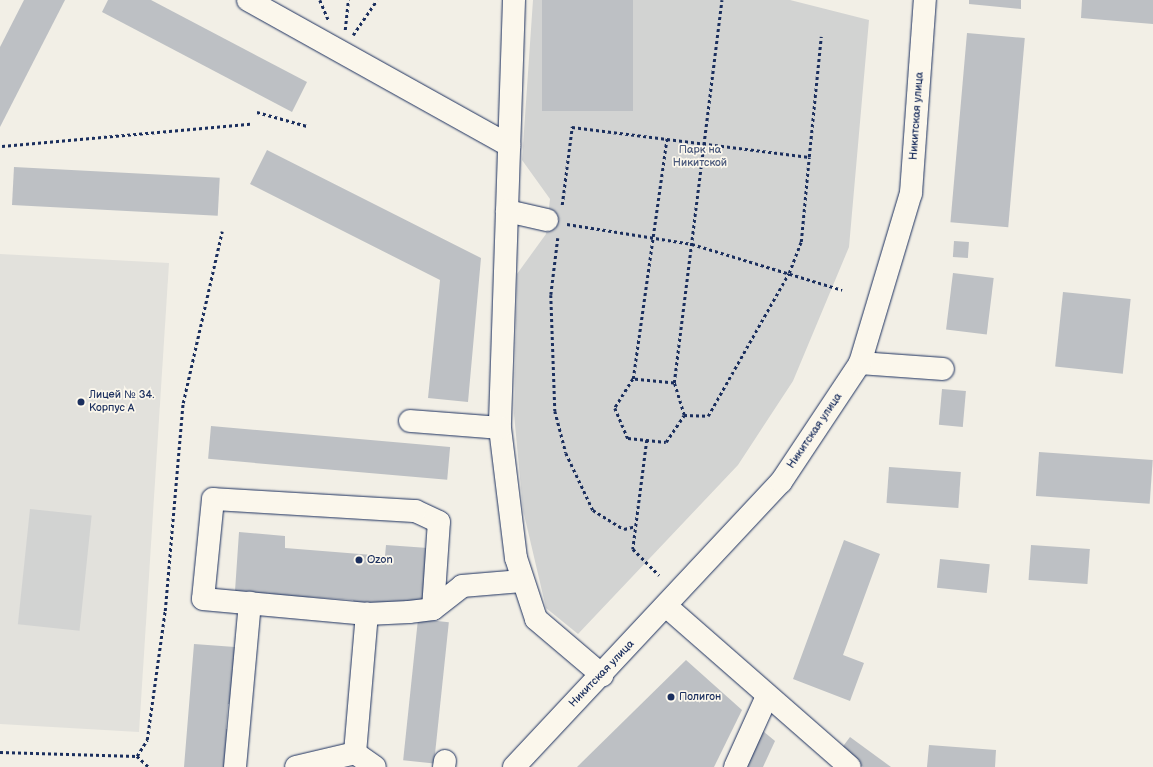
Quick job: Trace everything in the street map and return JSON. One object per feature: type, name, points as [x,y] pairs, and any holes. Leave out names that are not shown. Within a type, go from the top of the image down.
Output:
[{"type":"street","points":[[248,0],[509,145]]},
{"type":"street","points":[[514,0],[500,428],[522,581],[536,619],[602,675]]},
{"type":"street","name":"Никитская улица","points":[[514,767],[533,759],[602,675],[781,482],[860,363],[911,193],[925,0]]},
{"type":"street","points":[[507,211],[554,221]]},
{"type":"street","points":[[860,363],[943,369]]},
{"type":"street","points":[[410,421],[500,428]]},
{"type":"street","points":[[433,609],[439,522],[416,511],[212,499],[203,599],[368,614],[433,609],[462,586],[522,581]]},
{"type":"street","points":[[235,767],[250,603]]},
{"type":"street","points":[[666,606],[767,696],[850,767]]},
{"type":"street","points":[[355,753],[368,614]]},
{"type":"street","points":[[735,767],[767,696]]},
{"type":"street","points":[[296,767],[355,753],[375,767]]},
{"type":"path","points":[[342,52],[348,0]]},
{"type":"path","points":[[342,52],[377,0]]},
{"type":"path","points":[[684,415],[674,383],[706,143],[722,0]]},
{"type":"path","points":[[684,415],[708,416],[789,273],[801,242],[821,36]]},
{"type":"path","points":[[257,112],[307,126]]},
{"type":"path","points":[[2,146],[250,124]]},
{"type":"path","points":[[636,526],[624,529],[594,510],[566,453],[557,418],[551,295],[554,221],[572,126],[809,157]]},
{"type":"path","points":[[667,138],[633,379],[615,408],[628,438],[666,442],[684,415]]},
{"type":"path","points":[[554,221],[692,244],[842,290]]},
{"type":"path","points":[[137,756],[147,740],[164,618],[184,403],[222,232]]},
{"type":"path","points":[[633,379],[674,383]]},
{"type":"path","points":[[647,440],[633,549],[659,575]]},
{"type":"path","points":[[0,752],[137,756],[149,767]]},
{"type":"shaded area","name":"Лицей № 34. Корпус А","points":[[0,254],[169,263],[139,732],[0,724]]},
{"type":"green space","name":"Парк на Никитской","points":[[533,0],[790,0],[869,20],[849,247],[793,381],[738,465],[578,634],[546,608],[523,510],[514,414],[517,274],[546,234],[550,199],[522,160]]},
{"type":"green space","points":[[30,509],[92,515],[80,631],[18,624]]},
{"type":"building","points":[[24,0],[65,0],[0,127],[0,47]]},
{"type":"building","points":[[108,0],[151,0],[307,82],[292,112],[102,12]]},
{"type":"building","points":[[542,0],[633,0],[633,111],[542,111]]},
{"type":"building","points":[[969,0],[1021,0],[1021,9],[969,4]]},
{"type":"building","points":[[1082,0],[1153,0],[1153,24],[1081,18]]},
{"type":"building","points":[[967,33],[1025,38],[1008,227],[950,222]]},
{"type":"building","points":[[267,150],[481,258],[468,402],[428,398],[440,280],[250,184]]},
{"type":"building","points":[[14,167],[220,178],[218,216],[12,205]]},
{"type":"building","points":[[954,241],[969,242],[968,258],[953,257]]},
{"type":"building","points":[[953,273],[994,278],[987,335],[946,330]]},
{"type":"building","points":[[1063,292],[1131,299],[1123,374],[1055,367]]},
{"type":"building","points":[[942,389],[966,391],[963,427],[939,425]]},
{"type":"building","points":[[211,426],[450,447],[447,480],[208,459]]},
{"type":"building","points":[[1039,452],[1153,460],[1150,504],[1036,496]]},
{"type":"building","points":[[889,467],[961,472],[958,508],[886,503]]},
{"type":"building","points":[[239,532],[285,536],[285,548],[385,556],[386,545],[428,548],[423,604],[355,604],[353,600],[309,597],[306,601],[276,599],[273,594],[235,591]]},
{"type":"building","points":[[844,540],[880,554],[843,655],[864,663],[850,701],[793,679]]},
{"type":"building","points":[[1031,545],[1090,549],[1087,584],[1029,580]]},
{"type":"building","points":[[940,559],[990,564],[987,593],[937,588]]},
{"type":"building","points":[[418,619],[449,622],[434,763],[403,760]]},
{"type":"building","points":[[194,644],[235,647],[233,704],[228,704],[226,729],[229,729],[227,767],[184,767]]},
{"type":"building","points":[[686,660],[742,710],[714,767],[577,767]]},
{"type":"building","points":[[758,727],[775,741],[763,767],[740,767]]},
{"type":"building","points":[[850,737],[891,767],[863,767],[841,749]]},
{"type":"building","points":[[929,745],[996,750],[995,767],[927,767]]},
{"type":"place","name":"Лицей № 34. Корпус А","points":[[81,402]]},
{"type":"place","name":"Ozon","points":[[359,560]]},
{"type":"place","name":"Полигон","points":[[671,697]]}]
